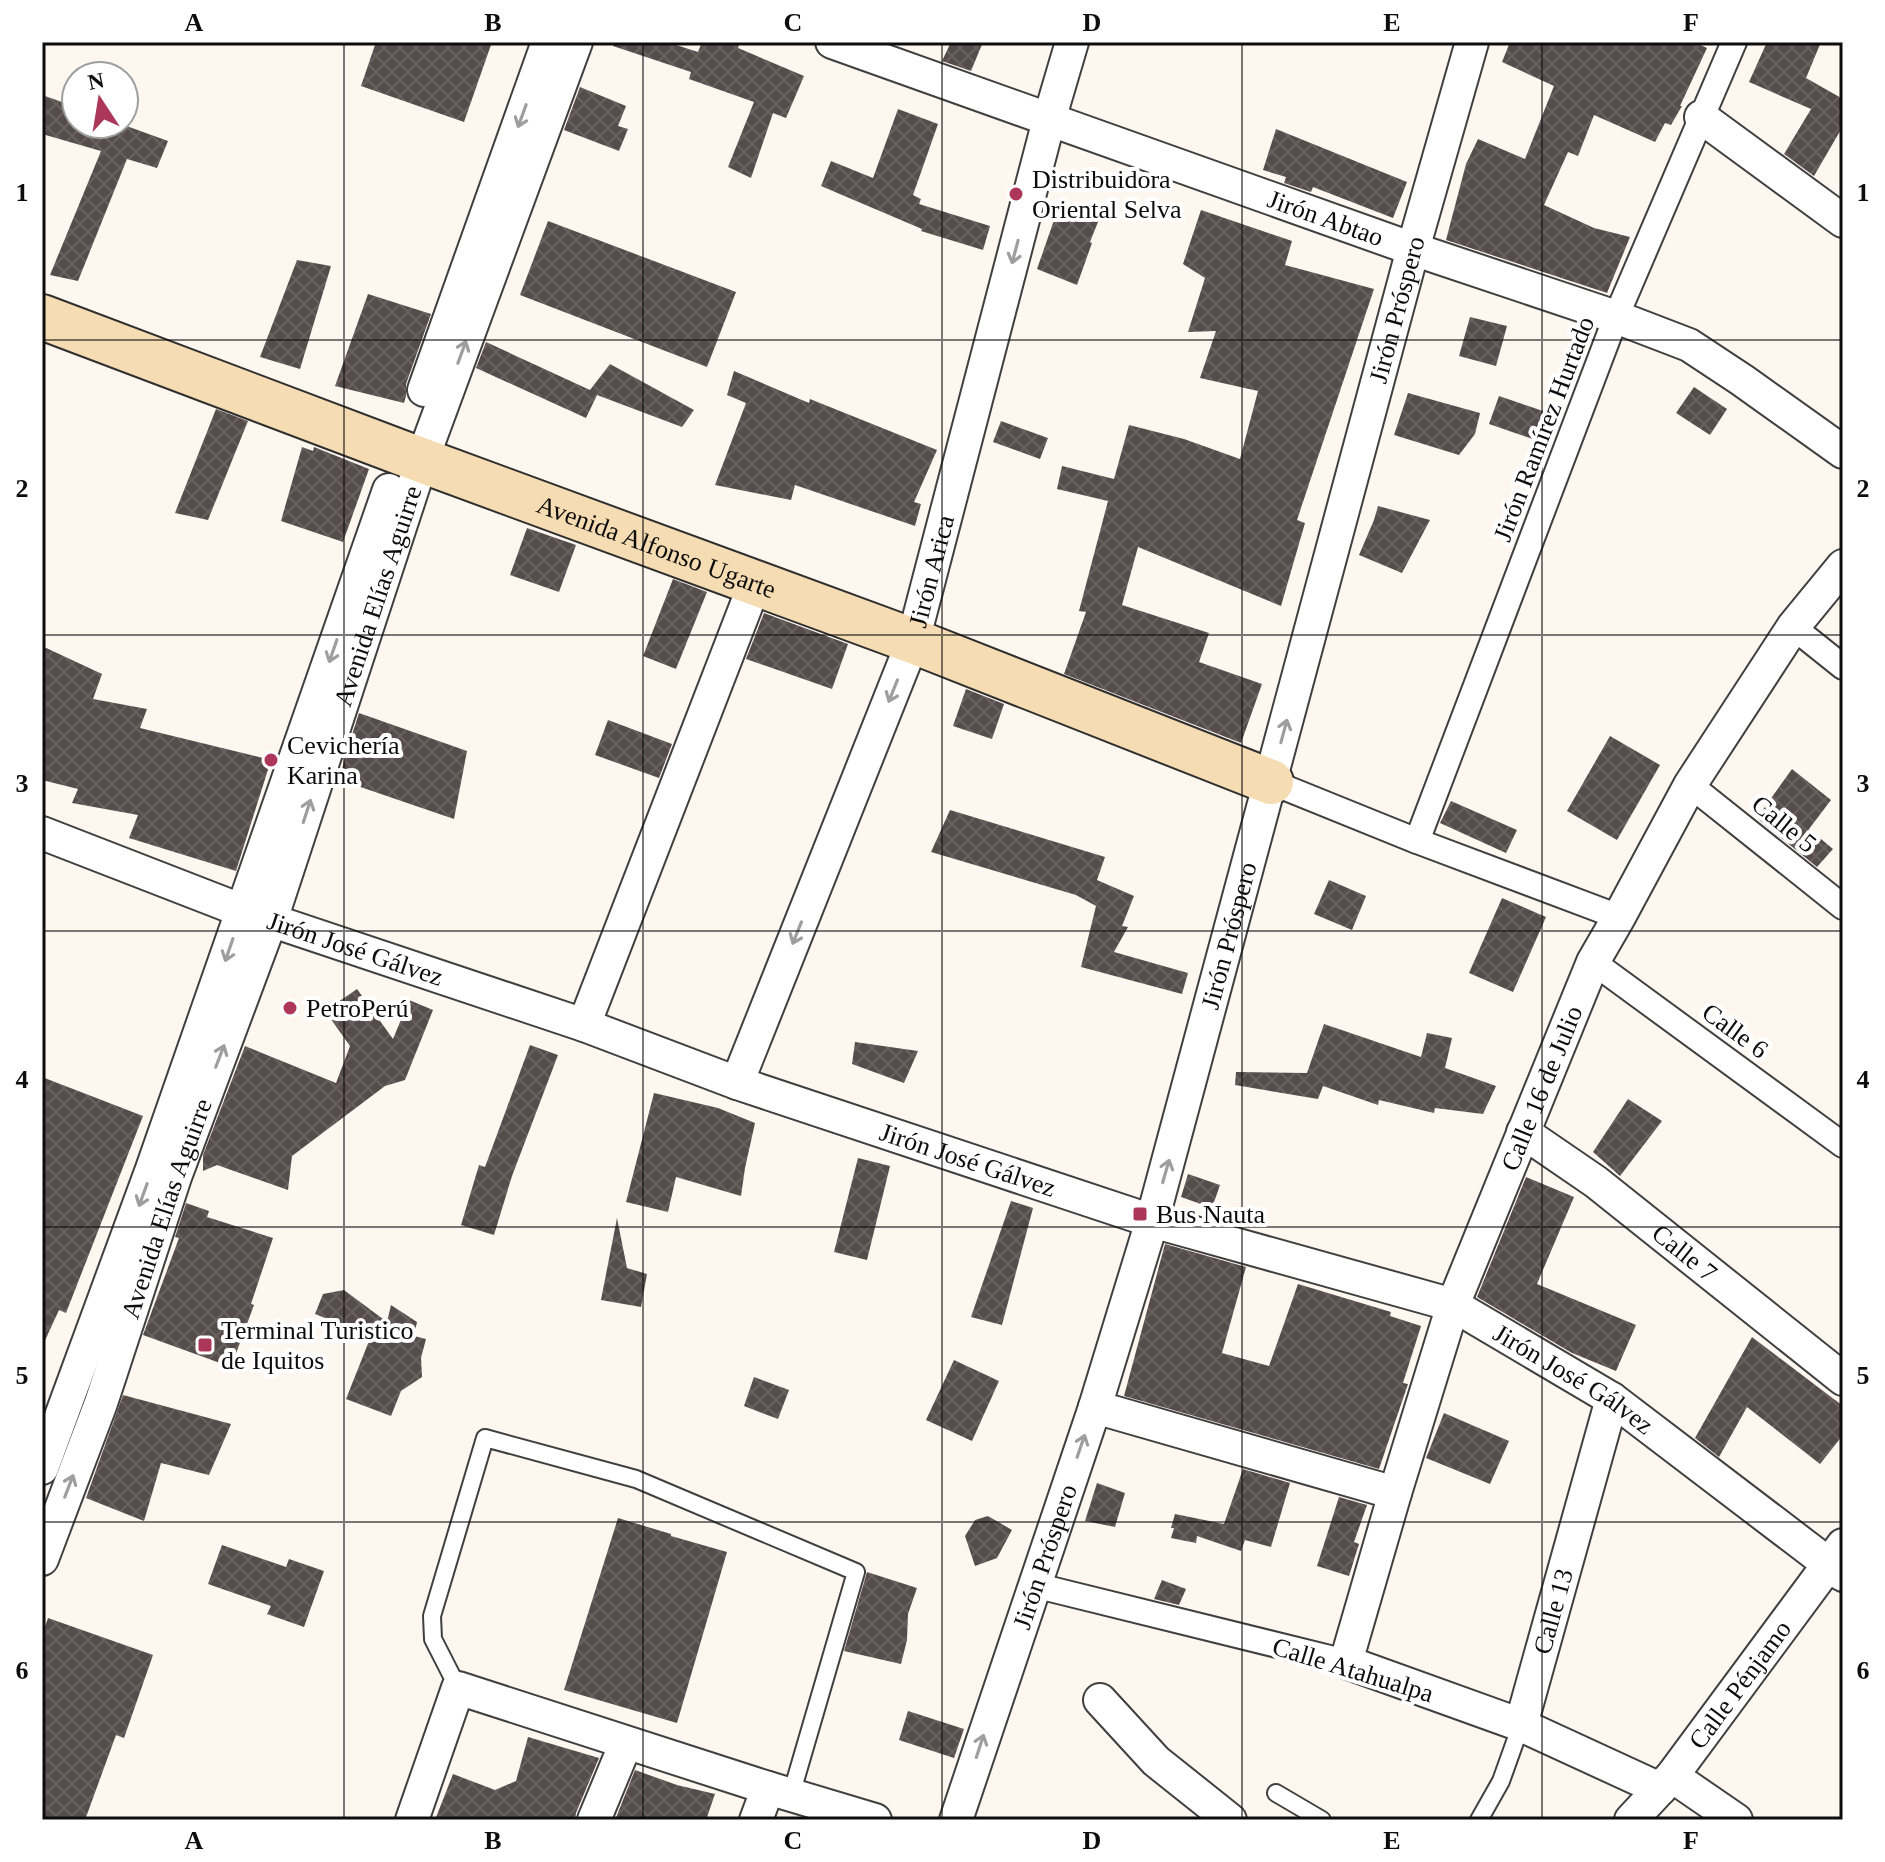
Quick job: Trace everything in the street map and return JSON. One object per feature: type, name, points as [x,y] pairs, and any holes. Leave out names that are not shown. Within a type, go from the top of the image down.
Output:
[{"type":"main road","name":"Avenida Alfonso Ugarte","points":[[42,317],[913,641],[1271,782]]},
{"type":"street","name":"Avenida Elías Aguirre","points":[[42,1559],[101,1403],[109,1332],[152,1169],[257,916],[548,42]]},
{"type":"street","name":"Avenida Elías Aguirre","points":[[412,456],[576,42]]},
{"type":"street","name":"Jirón Abtao","points":[[832,42],[1689,345],[1843,452]]},
{"type":"street","name":"Jirón Arica","points":[[737,1083],[913,641],[1072,42]]},
{"type":"street","name":"Jirón Próspero","points":[[956,1820],[1095,1407],[1152,1221],[1413,249],[1472,42]]},
{"type":"street","name":"Jirón Ramírez Hurtado","points":[[1417,841],[1616,317],[1734,42]]},
{"type":"street","points":[[1701,117],[1843,221]]},
{"type":"street","name":"Calle 16 de Julio","points":[[1346,1662],[1453,1305],[1593,962],[1690,785],[1793,627],[1843,566]]},
{"type":"street","points":[[584,1025],[755,583]]},
{"type":"street","points":[[1793,627],[1843,667]]},
{"type":"street","points":[[1271,782],[1619,917]]},
{"type":"street","name":"Calle 5","points":[[1690,785],[1843,907]]},
{"type":"street","name":"Jirón José Gálvez","points":[[42,833],[257,916],[584,1025],[737,1083],[1152,1221],[1453,1305],[1612,1399],[1838,1561]]},
{"type":"street","name":"Calle 6","points":[[1593,962],[1843,1145]]},
{"type":"street","name":"Calle 7","points":[[1523,1132],[1596,1182],[1843,1379]]},
{"type":"street","name":"Avenida Elías Aguirre","points":[[42,1468],[109,1332]]},
{"type":"street","name":"Calle 13","points":[[1521,1725],[1612,1399]]},
{"type":"street","points":[[1095,1407],[1395,1493]]},
{"type":"street","name":"Calle Pénjamo","points":[[1631,1820],[1666,1782],[1838,1561]]},
{"type":"street","name":"Calle Atahualpa","points":[[1034,1585],[1346,1662],[1521,1725],[1666,1782],[1734,1819]]},
{"type":"street","points":[[412,1820],[458,1688],[875,1820]]},
{"type":"street","points":[[1100,1700],[1156,1761],[1230,1820]]},
{"type":"street","points":[[594,1820],[626,1743]]},
{"type":"street","points":[[756,1820],[780,1792]]},
{"type":"lane","points":[[458,1688],[433,1639],[432,1616],[485,1438],[636,1479],[856,1572],[780,1792]]},
{"type":"lane","name":"Calle 13","points":[[1479,1820],[1501,1781],[1521,1725]]},
{"type":"lane","points":[[1276,1793],[1322,1820]]},
{"type":"building","points":[[376,42],[492,42],[464,122],[361,86]]},
{"type":"building","points":[[613,42],[667,42],[698,52],[702,42],[740,42],[738,48],[804,76],[786,118],[773,113],[751,178],[728,167],[754,102],[689,79],[691,72],[613,46]]},
{"type":"building","points":[[951,42],[983,42],[971,71],[942,61]]},
{"type":"building","points":[[1510,42],[1694,42],[1707,48],[1682,106],[1671,125],[1665,123],[1655,142],[1594,115],[1578,156],[1568,152],[1544,205],[1594,228],[1630,237],[1607,293],[1446,240],[1466,164],[1478,139],[1525,159],[1554,86],[1502,62]]},
{"type":"building","points":[[1767,42],[1821,42],[1806,78],[1843,99],[1843,126],[1814,176],[1784,154],[1811,109],[1749,82]]},
{"type":"building","points":[[580,87],[626,106],[618,126],[628,129],[619,151],[564,130]]},
{"type":"building","points":[[45,96],[60,101],[60,139],[42,134]]},
{"type":"building","points":[[898,109],[938,124],[913,195],[921,199],[919,204],[990,226],[983,250],[921,231],[821,186],[831,161],[873,178]]},
{"type":"building","points":[[1276,129],[1407,182],[1393,218],[1313,187],[1311,192],[1284,183],[1286,177],[1263,170]]},
{"type":"building","points":[[140,131],[168,141],[157,168],[127,159],[78,281],[50,275],[101,151],[63,140],[140,140]]},
{"type":"building","points":[[1060,203],[1100,217],[1077,285],[1037,269]]},
{"type":"building","points":[[1201,210],[1292,241],[1285,265],[1374,289],[1297,520],[1305,523],[1281,606],[1138,547],[1122,605],[1209,633],[1199,662],[1262,684],[1241,743],[1064,674],[1086,612],[1079,611],[1108,501],[1057,489],[1062,466],[1114,479],[1129,425],[1184,439],[1240,459],[1258,391],[1200,378],[1216,331],[1188,332],[1205,278],[1183,264]]},
{"type":"building","points":[[548,221],[736,292],[707,367],[520,295]]},
{"type":"building","points":[[297,260],[331,266],[300,369],[260,357]]},
{"type":"building","points":[[368,294],[431,314],[406,384],[404,403],[335,386]]},
{"type":"building","points":[[1470,317],[1507,326],[1496,366],[1459,356]]},
{"type":"building","points":[[486,342],[590,390],[610,364],[694,410],[682,427],[597,395],[586,418],[476,368]]},
{"type":"building","points":[[734,371],[809,403],[810,399],[937,450],[914,502],[921,504],[915,526],[795,485],[791,500],[715,485],[746,403],[727,395]]},
{"type":"building","points":[[1694,387],[1727,409],[1710,435],[1676,413]]},
{"type":"building","points":[[1408,393],[1480,413],[1475,434],[1459,455],[1394,435]]},
{"type":"building","points":[[1499,396],[1560,417],[1550,445],[1489,424]]},
{"type":"building","points":[[216,409],[248,421],[208,520],[175,513]]},
{"type":"building","points":[[1001,421],[1048,438],[1040,459],[993,442]]},
{"type":"building","points":[[302,447],[313,451],[314,447],[369,469],[343,542],[281,521]]},
{"type":"building","points":[[1378,506],[1430,520],[1402,573],[1359,555]]},
{"type":"building","points":[[527,528],[576,545],[559,592],[510,575]]},
{"type":"building","points":[[673,579],[707,592],[676,669],[643,656]]},
{"type":"building","points":[[764,613],[848,644],[832,689],[746,659]]},
{"type":"building","points":[[42,646],[102,674],[93,699],[147,709],[140,728],[271,760],[236,871],[129,838],[138,815],[72,803],[78,789],[42,780]]},
{"type":"building","points":[[966,689],[1004,704],[992,739],[953,726]]},
{"type":"building","points":[[359,713],[467,751],[454,819],[340,780]]},
{"type":"building","points":[[608,720],[672,744],[659,778],[595,755]]},
{"type":"building","points":[[1610,736],[1660,765],[1617,840],[1567,811]]},
{"type":"building","points":[[1792,769],[1831,800],[1809,829],[1833,849],[1817,867],[1757,818]]},
{"type":"building","points":[[1451,801],[1517,830],[1506,853],[1440,823]]},
{"type":"building","points":[[950,810],[1105,857],[1097,880],[1134,896],[1122,926],[1128,927],[1114,952],[1188,973],[1182,994],[1081,967],[1096,906],[1076,895],[931,852]]},
{"type":"building","points":[[1329,880],[1366,896],[1352,930],[1314,914]]},
{"type":"building","points":[[1502,898],[1546,917],[1513,992],[1469,973]]},
{"type":"building","points":[[357,989],[393,1039],[409,1000],[433,1010],[405,1080],[385,1086],[292,1156],[288,1190],[217,1165],[203,1171],[203,1155],[245,1046],[336,1083],[350,1046],[325,1011]]},
{"type":"building","points":[[1324,1024],[1421,1057],[1427,1033],[1452,1038],[1445,1068],[1496,1086],[1483,1114],[1435,1108],[1434,1113],[1379,1100],[1378,1105],[1323,1086],[1318,1099],[1235,1085],[1236,1072],[1307,1073]]},
{"type":"building","points":[[855,1042],[918,1051],[904,1083],[852,1064]]},
{"type":"building","points":[[530,1045],[558,1055],[512,1176],[494,1235],[461,1225],[479,1165],[485,1167]]},
{"type":"building","points":[[42,1077],[143,1116],[66,1313],[59,1310],[42,1347]]},
{"type":"building","points":[[654,1093],[718,1108],[755,1123],[741,1196],[676,1177],[668,1212],[626,1202]]},
{"type":"building","points":[[1628,1099],[1662,1121],[1620,1176],[1593,1152]]},
{"type":"building","points":[[858,1158],[890,1166],[867,1260],[834,1252]]},
{"type":"building","points":[[1188,1174],[1220,1185],[1212,1208],[1181,1197]]},
{"type":"building","points":[[1526,1177],[1574,1197],[1537,1284],[1636,1325],[1616,1371],[1572,1353],[1477,1297]]},
{"type":"building","points":[[1011,1201],[1033,1208],[1002,1325],[971,1317]]},
{"type":"building","points":[[186,1203],[209,1211],[207,1217],[273,1238],[251,1304],[254,1305],[231,1367],[143,1335],[179,1238],[175,1237]]},
{"type":"building","points":[[617,1218],[627,1268],[647,1274],[641,1307],[601,1300]]},
{"type":"building","points":[[1165,1244],[1246,1267],[1222,1353],[1269,1366],[1298,1284],[1391,1312],[1390,1316],[1421,1326],[1403,1383],[1408,1384],[1379,1469],[1124,1396]]},
{"type":"building","points":[[344,1290],[387,1322],[391,1305],[417,1322],[414,1336],[426,1339],[421,1358],[422,1377],[401,1391],[391,1416],[346,1399],[371,1336],[315,1314],[323,1294]]},
{"type":"building","points":[[1752,1337],[1843,1406],[1843,1435],[1820,1464],[1747,1407],[1719,1457],[1695,1438]]},
{"type":"building","points":[[954,1360],[999,1381],[972,1441],[926,1420]]},
{"type":"building","points":[[754,1377],[789,1390],[778,1419],[744,1406]]},
{"type":"building","points":[[123,1395],[231,1424],[209,1475],[161,1463],[144,1521],[86,1498]]},
{"type":"building","points":[[1444,1413],[1509,1441],[1490,1484],[1426,1458]]},
{"type":"building","points":[[1243,1469],[1290,1483],[1271,1547],[1245,1540],[1241,1551],[1197,1536],[1196,1543],[1171,1538],[1175,1514],[1224,1524]]},
{"type":"building","points":[[1097,1483],[1125,1493],[1115,1527],[1085,1521]]},
{"type":"building","points":[[1339,1497],[1367,1505],[1354,1542],[1359,1544],[1349,1576],[1317,1566]]},
{"type":"building","points":[[988,1516],[1012,1530],[997,1558],[975,1566],[965,1536],[975,1520]]},
{"type":"building","points":[[618,1518],[727,1552],[677,1723],[564,1690]]},
{"type":"building","points":[[222,1545],[286,1567],[289,1559],[324,1571],[304,1627],[267,1614],[271,1606],[208,1584]]},
{"type":"building","points":[[867,1572],[917,1588],[908,1614],[907,1640],[901,1664],[844,1651]]},
{"type":"building","points":[[1162,1580],[1186,1589],[1179,1605],[1154,1599]]},
{"type":"building","points":[[48,1618],[153,1655],[124,1738],[116,1735],[85,1820],[42,1820],[42,1635]]},
{"type":"building","points":[[908,1711],[964,1729],[954,1758],[899,1740]]},
{"type":"building","points":[[528,1737],[599,1758],[575,1820],[435,1820],[453,1774],[495,1790],[516,1781]]},
{"type":"building","points":[[635,1770],[715,1794],[706,1820],[615,1820]]},
{"type":"place","name":"Distribuidora Oriental Selva","points":[[1016,194]]},
{"type":"place","name":"Cevichería Karina","points":[[271,760]]},
{"type":"place","name":"PetroPerú","points":[[290,1008]]},
{"type":"place","name":"Bus Nauta","points":[[1140,1214]]},
{"type":"place","name":"Terminal Turistico de Iquitos","points":[[205,1345]]}]
